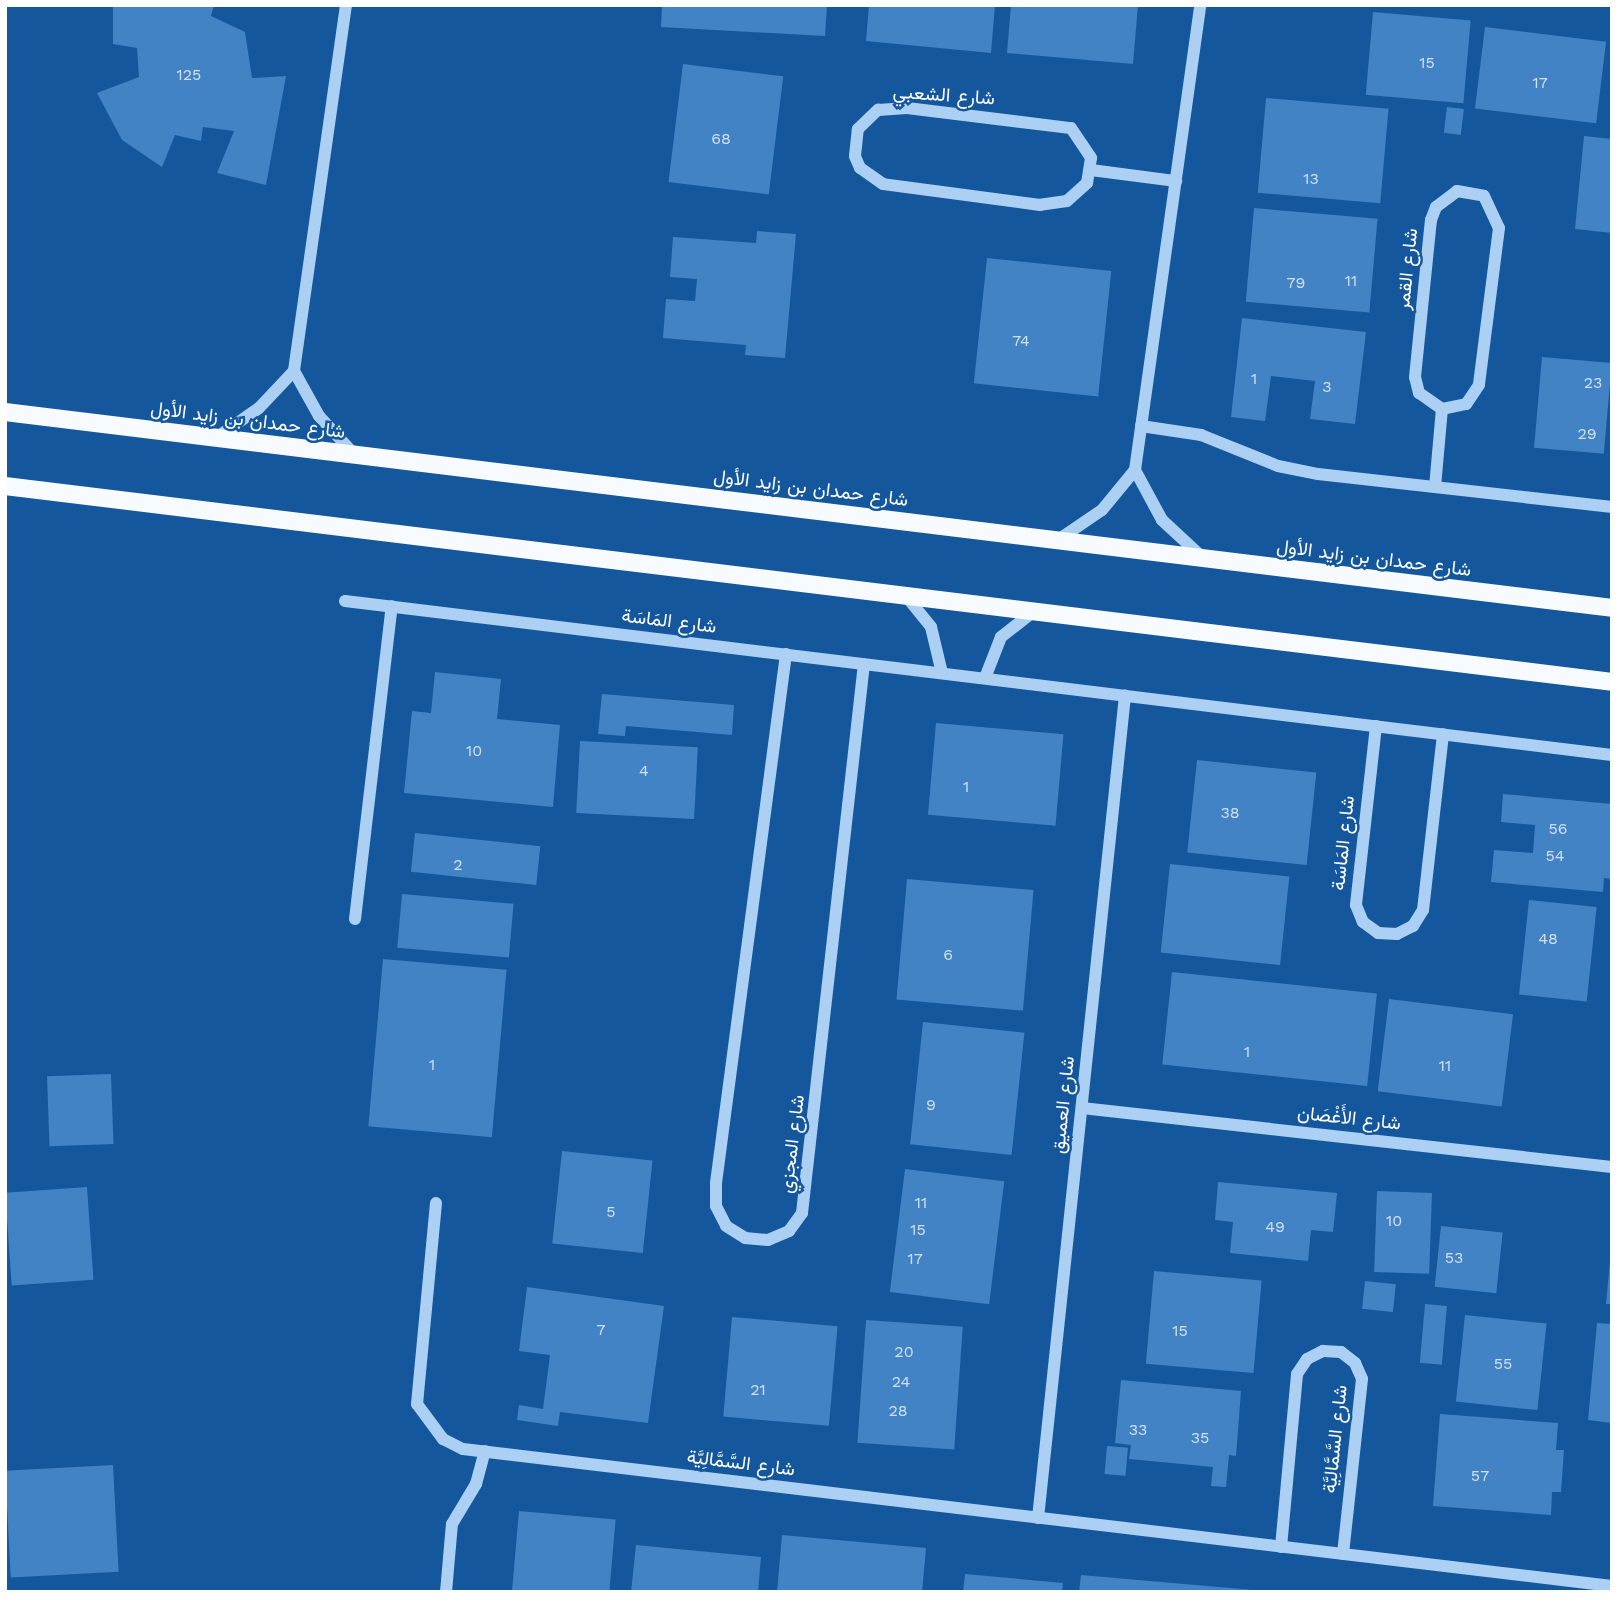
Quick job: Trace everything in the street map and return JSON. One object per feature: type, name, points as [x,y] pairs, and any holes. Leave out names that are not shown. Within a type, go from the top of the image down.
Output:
[{"type":"main road","name":"شارع حمدان بن زايد الأول","points":[[5,412],[1612,608]]},
{"type":"main road","points":[[5,486],[1612,682]]},
{"type":"street","points":[[346,5],[295,371],[319,416],[354,454]]},
{"type":"street","points":[[1058,540],[1102,510],[1135,470],[1200,5]]},
{"type":"street","name":"شارع الشعبي","points":[[892,108],[1060,124],[1088,146],[1091,170],[1079,194],[1067,201],[1040,205],[883,184],[860,168],[854,142],[867,118],[892,108]]},
{"type":"street","points":[[1091,170],[1176,181]]},
{"type":"street","name":"شارع القمر","points":[[1472,191],[1492,205],[1499,228],[1479,385],[1466,404],[1442,409],[1419,393],[1415,377],[1431,219],[1446,197],[1472,191]]},
{"type":"street","points":[[216,438],[259,408],[295,371]]},
{"type":"street","points":[[1435,487],[1442,409]]},
{"type":"street","points":[[1141,426],[1201,435],[1297,470],[1612,507]]},
{"type":"street","points":[[1135,470],[1163,520],[1205,558]]},
{"type":"street","points":[[906,596],[930,627],[942,673]]},
{"type":"street","name":"شارع المَاسَة","points":[[345,601],[1612,755]]},
{"type":"street","points":[[355,919],[392,606]]},
{"type":"street","points":[[985,678],[1001,637],[1033,612]]},
{"type":"street","name":"شارع المجزي","points":[[786,654],[716,1183],[716,1206],[726,1226],[745,1238],[778,1235],[802,1213],[864,664]]},
{"type":"street","name":"شارع العميق","points":[[1038,1518],[1125,696]]},
{"type":"street","name":"شارع المَاسَة","points":[[1376,726],[1356,905],[1363,922],[1378,933],[1397,934],[1413,926],[1423,910],[1443,734]]},
{"type":"street","name":"شارع الأَغْصَان","points":[[1082,1108],[1612,1167]]},
{"type":"street","name":"شارع السَّمَّالِيَّة","points":[[436,1203],[417,1404],[443,1439],[485,1451],[1612,1586]]},
{"type":"street","name":"شارع السَّمَّالِيَّة","points":[[1281,1547],[1297,1374],[1307,1359],[1323,1351],[1341,1352],[1355,1363],[1362,1379],[1343,1554]]},
{"type":"street","points":[[446,1592],[452,1524],[476,1484],[485,1451]]},
{"type":"building","points":[[113,5],[214,5],[211,16],[245,32],[252,78],[286,76],[266,185],[217,173],[234,131],[203,127],[201,141],[175,135],[162,167],[122,140],[97,93],[139,77],[137,48],[113,44]]},
{"type":"building","points":[[662,5],[827,5],[825,36],[661,27]]},
{"type":"building","points":[[869,5],[995,5],[991,53],[866,41]]},
{"type":"building","points":[[1011,5],[1138,5],[1133,64],[1007,53]]},
{"type":"building","points":[[1373,12],[1471,21],[1463,103],[1366,95]]},
{"type":"building","points":[[1485,27],[1606,42],[1596,123],[1475,108]]},
{"type":"building","points":[[683,64],[783,76],[769,194],[668,182]]},
{"type":"building","points":[[1266,98],[1389,109],[1380,203],[1258,193]]},
{"type":"building","points":[[1447,107],[1464,109],[1461,135],[1444,133]]},
{"type":"building","points":[[1584,136],[1612,139],[1612,233],[1575,229]]},
{"type":"building","points":[[1254,208],[1378,219],[1369,312],[1246,302]]},
{"type":"building","points":[[757,231],[796,234],[785,358],[745,355],[746,345],[663,338],[666,299],[695,301],[697,279],[670,277],[673,237],[756,243]]},
{"type":"building","points":[[987,258],[1111,271],[1098,396],[974,383]]},
{"type":"building","points":[[1242,318],[1366,332],[1355,424],[1310,419],[1315,381],[1271,376],[1265,421],[1231,417]]},
{"type":"building","points":[[1542,357],[1612,363],[1604,454],[1534,448]]},
{"type":"building","points":[[435,672],[501,679],[497,719],[560,725],[553,807],[404,793],[412,711],[431,713]]},
{"type":"building","points":[[602,694],[734,705],[732,735],[626,726],[625,736],[598,734]]},
{"type":"building","points":[[936,723],[1064,734],[1055,826],[928,815]]},
{"type":"building","points":[[580,741],[698,747],[694,819],[576,813]]},
{"type":"building","points":[[1197,760],[1316,773],[1307,865],[1187,852]]},
{"type":"building","points":[[1503,794],[1612,804],[1612,879],[1604,878],[1603,892],[1491,882],[1494,850],[1533,853],[1535,825],[1501,822]]},
{"type":"building","points":[[415,833],[540,846],[536,885],[411,872]]},
{"type":"building","points":[[1170,864],[1289,877],[1280,965],[1161,953]]},
{"type":"building","points":[[907,879],[1034,890],[1023,1011],[896,1000]]},
{"type":"building","points":[[402,894],[514,904],[509,958],[397,948]]},
{"type":"building","points":[[1529,900],[1597,907],[1587,1002],[1519,994]]},
{"type":"building","points":[[383,959],[507,970],[492,1137],[368,1126]]},
{"type":"building","points":[[1172,972],[1377,994],[1367,1086],[1162,1064]]},
{"type":"building","points":[[1389,999],[1513,1014],[1502,1107],[1378,1091]]},
{"type":"building","points":[[923,1022],[1024,1033],[1012,1155],[910,1144]]},
{"type":"building","points":[[111,1074],[113,1144],[49,1146],[47,1076]]},
{"type":"building","points":[[562,1151],[653,1161],[643,1253],[552,1243]]},
{"type":"building","points":[[905,1169],[1004,1181],[989,1304],[890,1292]]},
{"type":"building","points":[[1218,1182],[1337,1193],[1333,1232],[1311,1230],[1308,1261],[1230,1253],[1233,1222],[1215,1220]]},
{"type":"building","points":[[87,1187],[93,1280],[12,1285],[5,1193]]},
{"type":"building","points":[[1377,1191],[1432,1193],[1429,1274],[1374,1272]]},
{"type":"building","points":[[1441,1226],[1503,1232],[1496,1293],[1435,1287]]},
{"type":"building","points":[[1610,1261],[1612,1304],[1606,1304]]},
{"type":"building","points":[[1154,1271],[1262,1280],[1253,1373],[1146,1364]]},
{"type":"building","points":[[1365,1281],[1396,1284],[1393,1312],[1362,1309]]},
{"type":"building","points":[[527,1287],[664,1306],[648,1423],[560,1412],[558,1426],[517,1420],[519,1405],[543,1409],[550,1355],[519,1351]]},
{"type":"building","points":[[1425,1304],[1447,1306],[1442,1365],[1420,1363]]},
{"type":"building","points":[[1465,1315],[1547,1324],[1537,1410],[1456,1402]]},
{"type":"building","points":[[732,1317],[838,1326],[829,1426],[723,1417]]},
{"type":"building","points":[[866,1320],[963,1327],[954,1449],[857,1443]]},
{"type":"building","points":[[1597,1323],[1612,1324],[1612,1423],[1588,1420]]},
{"type":"building","points":[[1121,1380],[1241,1391],[1236,1456],[1229,1455],[1226,1487],[1211,1486],[1213,1467],[1129,1459],[1131,1445],[1115,1443]]},
{"type":"building","points":[[1440,1414],[1558,1423],[1556,1450],[1564,1450],[1561,1492],[1552,1492],[1551,1515],[1433,1506]]},
{"type":"building","points":[[1107,1446],[1128,1448],[1125,1476],[1105,1474]]},
{"type":"building","points":[[113,1465],[119,1572],[11,1578],[5,1471]]},
{"type":"building","points":[[519,1511],[616,1519],[609,1592],[512,1592]]},
{"type":"building","points":[[782,1535],[926,1548],[922,1592],[777,1592]]},
{"type":"building","points":[[636,1545],[761,1557],[758,1592],[631,1592]]},
{"type":"building","points":[[965,1574],[1063,1583],[1062,1592],[963,1592]]},
{"type":"building","points":[[1081,1575],[1253,1590],[1253,1592],[1079,1592]]}]
